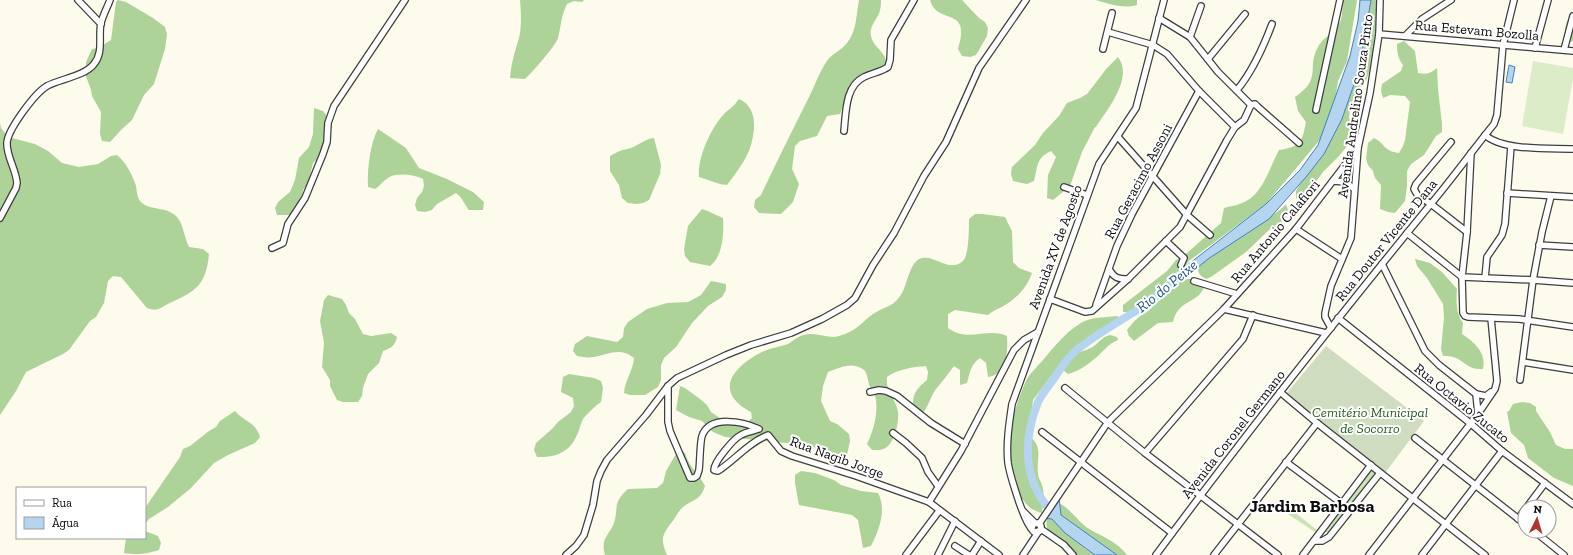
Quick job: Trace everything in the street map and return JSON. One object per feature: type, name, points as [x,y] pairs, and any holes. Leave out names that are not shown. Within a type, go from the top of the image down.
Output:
[{"type":"street","points":[[78,0],[101,24]]},
{"type":"street","points":[[0,218],[16,188],[17,183],[8,150],[7,143],[9,134],[24,111],[42,90],[47,86],[87,70],[94,64],[99,55],[101,24],[110,0]]},
{"type":"street","points":[[272,248],[283,242],[288,224],[305,198],[324,154],[327,142],[328,123],[334,106],[405,0]]},
{"type":"street","points":[[844,131],[850,92],[864,77],[888,68],[891,40],[914,0]]},
{"type":"street","points":[[566,555],[584,536],[593,505],[599,476],[607,460],[646,415],[668,386],[677,378],[726,355],[751,345],[791,333],[837,312],[855,298],[873,265],[894,233],[924,176],[946,142],[963,100],[982,63],[1026,0]]},
{"type":"street","name":"Avenida XV de Agosto","points":[[1032,529],[1022,511],[1008,464],[1009,428],[1012,404],[1099,164],[1136,108],[1164,0]]},
{"type":"street","points":[[1316,110],[1340,0]]},
{"type":"street","name":"Avenida Andrelino Souza Pinto","points":[[1331,328],[1325,317],[1325,313],[1331,286],[1351,238],[1358,148],[1370,93],[1379,34],[1380,0]]},
{"type":"street","points":[[1405,36],[1422,18],[1451,0]]},
{"type":"street","name":"Rua Doutor Vicente Dana","points":[[1331,328],[1494,124],[1497,115],[1503,45],[1514,0]]},
{"type":"street","points":[[1535,48],[1548,0]]},
{"type":"street","points":[[1190,36],[1201,6]]},
{"type":"street","points":[[1103,49],[1112,13]]},
{"type":"street","points":[[1208,59],[1245,14]]},
{"type":"street","points":[[1564,50],[1573,16]]},
{"type":"street","points":[[1159,18],[1190,36],[1218,72],[1251,105],[1255,104],[1299,143]]},
{"type":"street","points":[[1237,90],[1245,80],[1256,61],[1272,24]]},
{"type":"street","points":[[1108,32],[1153,45],[1167,54],[1235,127]]},
{"type":"street","name":"Rua Estevam Bozolla","points":[[1379,34],[1573,51]]},
{"type":"street","name":"Rua Geracimo Assoni","points":[[1096,307],[1117,246],[1132,214],[1200,91]]},
{"type":"street","points":[[1050,299],[1085,312],[1092,311],[1128,279],[1180,227],[1235,127],[1244,120],[1251,105]]},
{"type":"street","points":[[1485,135],[1494,141],[1511,146],[1573,149]]},
{"type":"street","points":[[1118,137],[1187,215],[1210,235]]},
{"type":"street","points":[[1451,142],[1414,187],[1418,196],[1431,204],[1467,232]]},
{"type":"street","points":[[1485,278],[1487,257],[1502,234],[1505,224],[1511,146]]},
{"type":"street","name":"Rua Antonio Calafiori","points":[[1027,548],[1042,518],[1059,496],[1080,462],[1108,422],[1224,309],[1296,229],[1358,148]]},
{"type":"street","points":[[1471,153],[1467,232],[1462,278],[1462,310],[1465,316],[1528,320],[1573,327]]},
{"type":"street","points":[[1459,167],[1466,169],[1469,172]]},
{"type":"street","points":[[1333,181],[1346,182],[1354,189]]},
{"type":"street","points":[[1064,187],[1087,195]]},
{"type":"street","points":[[1507,193],[1573,197]]},
{"type":"street","points":[[1520,380],[1533,280],[1539,245],[1551,196]]},
{"type":"street","points":[[1296,229],[1342,259]]},
{"type":"street","points":[[1407,233],[1462,278],[1573,283]]},
{"type":"street","points":[[1166,241],[1184,258],[1181,265]]},
{"type":"street","points":[[1539,245],[1573,247]]},
{"type":"street","points":[[1382,264],[1425,351],[1439,365],[1476,394],[1486,396],[1494,389]]},
{"type":"street","points":[[1110,269],[1112,275],[1116,278],[1128,279]]},
{"type":"street","points":[[1194,280],[1237,294]]},
{"type":"street","points":[[1224,309],[1326,334]]},
{"type":"street","points":[[1145,453],[1243,339],[1253,315]]},
{"type":"street","name":"Rua Octavio Zucato","points":[[1338,318],[1470,423],[1502,451],[1573,504]]},
{"type":"street","points":[[1369,555],[1478,414],[1494,389],[1497,374],[1491,318]]},
{"type":"street","name":"Avenida Coronel Germano","points":[[1156,555],[1200,495],[1331,328]]},
{"type":"street","points":[[999,555],[929,502],[965,444],[1014,350],[1024,340],[1038,332]]},
{"type":"street","points":[[1523,362],[1573,370]]},
{"type":"street","points":[[668,386],[668,422],[670,431],[690,478],[697,476],[699,470],[702,436],[714,424],[720,421],[759,429]]},
{"type":"street","points":[[1065,388],[1145,453],[1278,555]]},
{"type":"street","points":[[870,392],[879,390],[886,391],[897,396],[931,423],[965,444]]},
{"type":"street","points":[[1280,392],[1371,466],[1414,498],[1485,555]]},
{"type":"street","points":[[1476,394],[1478,414]]},
{"type":"street","points":[[1214,555],[1317,423]]},
{"type":"street","points":[[759,429],[738,437],[719,460],[714,470],[718,471],[754,442],[768,435]]},
{"type":"street","name":"Rua Nagib Jorge","points":[[759,429],[768,435],[781,451],[792,456],[856,476],[929,502]]},
{"type":"street","points":[[1042,432],[1172,533]]},
{"type":"street","points":[[893,433],[922,458],[928,472],[938,486]]},
{"type":"street","points":[[1415,438],[1517,518]]},
{"type":"street","points":[[1422,555],[1502,451]]},
{"type":"street","points":[[1286,462],[1341,503]]},
{"type":"street","points":[[1303,555],[1341,503],[1371,466]]},
{"type":"street","points":[[1315,539],[1322,541],[1329,538],[1380,473]]},
{"type":"street","points":[[1533,499],[1545,483]]},
{"type":"street","points":[[906,555],[939,511]]},
{"type":"street","name":"Avenida XV de Agosto","points":[[1022,511],[1038,527]]},
{"type":"street","points":[[946,555],[939,553],[955,521]]},
{"type":"street","points":[[1023,555],[1027,548],[1032,529],[1034,532],[1038,527],[1064,545],[1073,555]]},
{"type":"street","points":[[1544,539],[1564,555]]},
{"type":"street","points":[[955,546],[970,555],[981,541]]},
{"type":"green space","points":[[118,0],[126,2],[153,18],[165,27],[167,34],[165,49],[154,84],[144,95],[132,120],[110,142],[102,141],[100,134],[101,112],[92,96],[86,76],[86,62],[92,49],[98,48],[111,40],[116,2]]},
{"type":"green space","points":[[520,0],[584,0],[582,2],[574,1],[567,4],[562,17],[557,41],[525,79],[510,78],[512,63],[521,29]]},
{"type":"green space","points":[[859,0],[881,0],[881,8],[871,28],[871,36],[875,45],[885,58],[887,69],[859,82],[840,114],[827,116],[817,136],[800,141],[795,146],[792,169],[799,184],[793,202],[781,214],[759,213],[754,207],[755,200],[761,195],[827,61],[844,46],[853,33]]},
{"type":"green space","points":[[930,0],[962,0],[979,18],[985,22],[988,28],[987,36],[976,55],[970,57],[962,56],[958,49],[961,26],[957,21],[934,8]]},
{"type":"green space","points":[[1096,0],[1137,0],[1137,5],[1121,6]]},
{"type":"green space","points":[[1343,0],[1357,0],[1347,61],[1338,81],[1335,102],[1322,136],[1318,142],[1266,204],[1189,261],[1185,267],[1172,275],[1143,306],[1131,312],[1123,312],[1123,305],[1167,271],[1176,260],[1187,253],[1221,223],[1224,208],[1238,205],[1255,194],[1265,180],[1279,150],[1292,147],[1299,143],[1303,135],[1306,122],[1298,111],[1295,97],[1309,84],[1313,61],[1318,47],[1340,22]]},
{"type":"green space","points":[[1371,0],[1377,0],[1378,13],[1382,19],[1382,26],[1376,39],[1373,60],[1366,81],[1351,103],[1349,117],[1351,123],[1362,135],[1362,142],[1348,145],[1323,172],[1302,201],[1296,198],[1296,191],[1333,137]]},
{"type":"green space","points":[[1573,11],[1572,42],[1565,40],[1565,32],[1567,21]]},
{"type":"green space","points":[[1404,41],[1415,51],[1418,73],[1429,73],[1437,68],[1442,132],[1436,136],[1424,155],[1411,164],[1407,171],[1405,201],[1395,213],[1380,209],[1381,185],[1375,178],[1366,159],[1368,143],[1374,138],[1390,151],[1399,153],[1405,140],[1410,102],[1405,96],[1390,95],[1383,98],[1381,91],[1382,84],[1401,71],[1403,65],[1398,55],[1397,44]]},
{"type":"green space","points":[[1118,57],[1122,65],[1123,74],[1121,84],[1112,103],[1095,127],[1082,152],[1070,186],[1053,200],[1047,198],[1048,175],[1056,157],[1051,151],[1038,163],[1034,181],[1027,184],[1013,181],[1011,174],[1012,167],[1035,145],[1043,133],[1059,116],[1067,103],[1087,94],[1107,68]]},
{"type":"green space","points":[[1533,61],[1573,68],[1573,79],[1563,134],[1522,126]]},
{"type":"green space","points":[[739,99],[749,107],[754,119],[753,138],[747,155],[727,185],[699,177],[700,161],[706,142],[721,118]]},
{"type":"green space","points":[[314,108],[323,111],[328,117],[324,153],[313,163],[308,183],[303,190],[300,202],[292,215],[277,215],[275,208],[278,202],[290,192],[295,180],[299,158],[309,147],[313,134]]},
{"type":"green space","points":[[0,123],[1,128],[8,137],[35,144],[48,151],[62,163],[79,167],[98,164],[111,156],[117,155],[126,165],[131,174],[140,201],[143,204],[167,211],[176,216],[180,222],[189,247],[203,249],[209,254],[208,265],[198,286],[187,295],[157,309],[147,308],[121,277],[113,276],[108,281],[104,303],[96,317],[90,321],[69,350],[26,372],[16,391],[0,415]]},
{"type":"green space","points":[[378,129],[406,148],[419,168],[447,179],[473,192],[484,202],[483,210],[469,210],[456,193],[437,204],[432,210],[425,212],[417,211],[415,205],[424,186],[423,179],[411,175],[391,176],[375,189],[368,187],[370,157],[375,135]]},
{"type":"green space","points":[[654,138],[661,165],[660,174],[649,200],[636,204],[628,203],[622,198],[619,185],[610,171],[610,156]]},
{"type":"green space","points":[[1355,160],[1353,182],[1339,179]]},
{"type":"green space","points":[[1286,204],[1288,210],[1286,217],[1269,230],[1246,252],[1211,277],[1206,279],[1201,276],[1198,270],[1199,262],[1280,210]]},
{"type":"green space","points":[[702,209],[723,218],[722,244],[718,256],[710,266],[690,262],[685,256],[684,249],[688,226]]},
{"type":"green space","points":[[975,214],[1005,217],[1012,231],[1013,262],[1019,268],[1032,273],[1024,288],[1007,304],[988,315],[955,310],[948,314],[948,328],[955,332],[970,335],[993,333],[1007,336],[1005,362],[999,372],[988,377],[986,363],[980,358],[973,366],[967,383],[960,385],[960,370],[954,366],[936,389],[922,414],[919,416],[912,413],[913,402],[916,391],[927,380],[928,372],[926,366],[901,370],[891,374],[887,377],[887,382],[889,391],[897,407],[898,416],[894,436],[887,447],[880,450],[872,450],[867,444],[876,418],[876,399],[866,373],[863,369],[857,366],[844,366],[828,372],[823,386],[821,401],[830,421],[837,424],[849,434],[850,441],[847,455],[832,454],[810,446],[725,437],[713,432],[702,421],[689,417],[676,410],[680,386],[700,399],[707,405],[711,412],[724,421],[746,423],[752,418],[751,412],[739,404],[732,396],[730,388],[731,380],[735,372],[742,365],[751,358],[768,349],[788,344],[798,337],[808,334],[834,337],[846,334],[873,314],[890,306],[900,296],[912,267],[922,258],[932,259],[948,265],[958,264],[963,261],[968,247],[969,219]]},
{"type":"green space","points":[[1415,259],[1430,263],[1442,272],[1457,289],[1458,311],[1463,323],[1462,334],[1475,344],[1481,353],[1484,363],[1483,369],[1471,367],[1454,357],[1443,356],[1441,349],[1444,318],[1443,304],[1427,278],[1417,266]]},
{"type":"green space","points":[[1187,279],[1194,279],[1204,287],[1201,292],[1179,309],[1173,322],[1158,323],[1134,341],[1129,336],[1127,330],[1132,324],[1180,282]]},
{"type":"green space","points":[[711,281],[726,284],[726,290],[722,297],[708,306],[692,323],[676,347],[664,358],[661,365],[661,380],[658,387],[645,395],[630,395],[624,393],[634,358],[619,352],[594,357],[577,356],[573,351],[575,344],[587,336],[617,342],[623,337],[624,328],[628,322],[647,309],[667,303],[688,302],[701,295]]},
{"type":"green space","points":[[328,295],[342,299],[349,313],[355,319],[363,334],[371,336],[391,333],[397,337],[392,346],[383,351],[379,363],[368,374],[362,396],[358,402],[343,402],[337,400],[330,386],[330,380],[322,367],[324,343],[320,321],[324,300]]},
{"type":"green space","points":[[1118,316],[1118,323],[1075,349],[1064,359],[1033,400],[1029,436],[1034,440],[1038,449],[1038,475],[1042,485],[1044,499],[1042,513],[1031,508],[1023,499],[1017,488],[1013,475],[1011,460],[1010,433],[1012,422],[1027,378],[1059,342],[1078,325],[1091,319]]},
{"type":"green space","points":[[1110,335],[1117,337],[1118,340],[1111,344],[1096,358],[1071,373],[1068,374],[1063,370],[1064,364],[1071,356],[1090,349],[1103,338]]},
{"type":"green space","name":"Cemitério Municipal de Socorro","points":[[1326,346],[1424,421],[1385,473],[1286,394]]},
{"type":"green space","points":[[569,374],[594,378],[601,381],[603,388],[601,402],[596,405],[583,419],[577,435],[565,451],[549,457],[537,457],[534,450],[536,443],[571,412],[574,406],[573,398],[561,392],[563,377]]},
{"type":"green space","points":[[1522,402],[1530,403],[1536,407],[1536,411],[1550,432],[1556,445],[1565,449],[1573,449],[1573,486],[1554,478],[1528,458],[1524,445],[1511,433],[1507,412],[1513,404]]},
{"type":"green space","points":[[235,411],[255,428],[260,437],[255,443],[214,463],[191,488],[146,523],[146,507],[180,457],[183,449],[190,446],[216,427],[220,421]]},
{"type":"green space","points":[[679,449],[685,453],[689,462],[705,486],[701,495],[680,510],[666,530],[663,537],[663,545],[667,555],[605,555],[604,541],[614,523],[617,505],[620,498],[628,489],[657,488],[663,483],[666,471]]},
{"type":"green space","points":[[1370,469],[1377,474],[1329,534],[1323,530]]},
{"type":"green space","points":[[801,471],[815,473],[834,480],[841,485],[861,491],[878,493],[881,500],[882,513],[877,533],[871,546],[863,548],[858,520],[852,515],[799,505],[795,475]]},
{"type":"green space","points":[[1061,504],[1086,527],[1113,542],[1127,555],[1111,555],[1056,513],[1056,509]]},
{"type":"green space","points":[[1288,507],[1317,530],[1315,532],[1285,512]]},
{"type":"green space","points":[[1050,517],[1086,549],[1096,555],[1072,555],[1054,539],[1048,530],[1047,519]]},
{"type":"green space","points":[[146,531],[158,536],[161,543],[159,550],[142,554],[124,553],[126,539],[146,539]]},
{"type":"water","points":[[1360,0],[1371,0],[1359,70],[1342,119],[1324,154],[1269,219],[1208,259],[1186,277],[1181,270],[1266,204],[1300,170],[1318,145],[1350,56],[1358,21]]},
{"type":"water","points":[[1509,65],[1515,67],[1512,83],[1506,82]]},
{"type":"water","points":[[1059,497],[1061,515],[1117,555],[1095,555],[1065,533],[1052,519],[1042,518]]},
{"type":"waterway","name":"Rio do Peixe","points":[[1055,515],[1044,503],[1037,490],[1031,476],[1028,462],[1029,432],[1038,402],[1073,353],[1097,335],[1146,304],[1191,266]]},
{"type":"district","name":"Jardim Barbosa","points":[[1312,506]]}]
